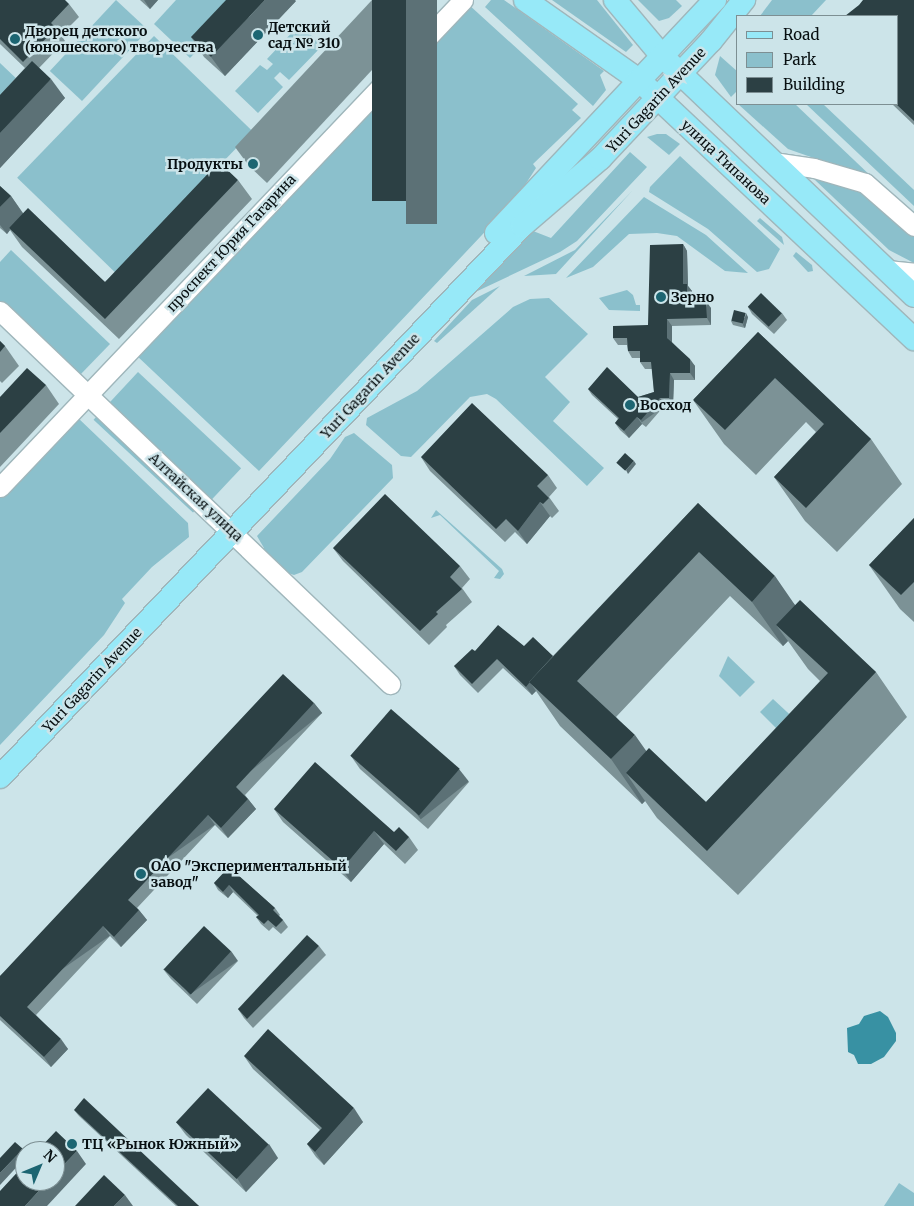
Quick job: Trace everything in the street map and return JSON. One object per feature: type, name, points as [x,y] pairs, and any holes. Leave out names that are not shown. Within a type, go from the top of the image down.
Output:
[{"type":"main road","name":"улица Типанова","points":[[525,0],[639,80],[914,339]]},
{"type":"main road","points":[[615,0],[662,56],[680,74],[914,296]]},
{"type":"main road","name":"Yuri Gagarin Avenue","points":[[0,777],[227,526],[715,0]]},
{"type":"main road","name":"Yuri Gagarin Avenue","points":[[0,756],[522,226],[568,190],[680,74],[744,0]]},
{"type":"street","name":"проспект Юрия Гагарина","points":[[0,487],[463,0]]},
{"type":"street","points":[[773,162],[814,168],[865,183],[914,226]]},
{"type":"street","points":[[887,270],[914,273]]},
{"type":"street","name":"Алтайская улица","points":[[0,311],[227,526],[390,684]]},
{"type":"green space","points":[[116,0],[148,30],[82,101],[50,71]]},
{"type":"green space","points":[[176,0],[246,0],[190,58],[154,24]]},
{"type":"green space","points":[[491,0],[504,0],[604,71],[600,75],[606,90],[593,106],[485,7]]},
{"type":"green space","points":[[552,0],[597,0],[633,45],[626,52]]},
{"type":"green space","points":[[638,0],[676,0],[682,6],[669,18],[659,21]]},
{"type":"green space","points":[[772,0],[826,0],[812,15],[761,15]]},
{"type":"green space","points":[[468,4],[578,104],[572,110],[581,118],[533,164],[536,168],[516,199],[259,471],[136,355]]},
{"type":"green space","points":[[300,24],[322,46],[289,80],[280,72],[274,78],[283,87],[258,113],[235,91],[260,65],[267,70],[273,64],[267,59]]},
{"type":"green space","points":[[154,36],[253,131],[116,273],[17,178]]},
{"type":"green space","points":[[720,56],[736,70],[736,92],[731,97],[715,75]]},
{"type":"green space","points":[[0,63],[20,82],[0,104]]},
{"type":"green space","points":[[739,105],[796,105],[874,179],[788,149]]},
{"type":"green space","points":[[807,105],[824,105],[914,190],[914,206]]},
{"type":"green space","points":[[666,134],[680,144],[669,155],[647,137]]},
{"type":"green space","points":[[630,152],[647,167],[577,241],[560,252],[469,295],[525,234],[533,231],[551,238]]},
{"type":"green space","points":[[680,156],[780,249],[769,269],[757,272],[708,229],[649,192],[650,187]]},
{"type":"green space","points":[[817,176],[857,187],[914,235],[914,263],[889,250],[815,180]]},
{"type":"green space","points":[[633,190],[556,274],[524,276],[575,250]]},
{"type":"green space","points":[[644,197],[706,235],[748,273],[725,271],[677,236],[657,233],[629,234],[593,267],[566,278]]},
{"type":"green space","points":[[760,218],[782,237],[784,245],[757,221]]},
{"type":"green space","points":[[11,250],[110,344],[79,376],[0,301],[0,262]]},
{"type":"green space","points":[[796,252],[812,265],[813,271],[808,272],[793,256]]},
{"type":"green space","points":[[500,286],[437,343],[434,341],[472,300]]},
{"type":"green space","points":[[627,290],[633,295],[636,305],[640,305],[640,311],[609,310],[599,298]]},
{"type":"green space","points":[[549,298],[588,334],[545,377],[570,402],[553,421],[604,468],[587,486],[496,399],[487,394],[470,397],[411,457],[401,456],[366,425],[367,418],[417,391],[513,307],[530,299]]},
{"type":"green space","points":[[138,372],[241,468],[212,500],[109,403]]},
{"type":"green space","points":[[99,414],[198,507],[193,513],[94,420]]},
{"type":"green space","points":[[77,417],[188,523],[189,537],[152,567],[122,599],[125,603],[104,635],[0,745],[0,498]]},
{"type":"green space","points":[[354,433],[392,465],[393,478],[302,572],[294,575],[282,571],[261,552],[264,548],[257,536],[330,459],[345,437]]},
{"type":"green space","points":[[436,510],[502,569],[504,574],[500,579],[494,578],[499,571],[440,515],[431,518]]},
{"type":"green space","points":[[728,656],[755,682],[740,697],[719,676]]},
{"type":"green space","points":[[773,699],[800,724],[781,733],[760,712]]},
{"type":"green space","points":[[899,1183],[914,1193],[914,1206],[884,1206]]},
{"type":"shaded area","points":[[880,1011],[888,1017],[896,1033],[896,1041],[884,1057],[871,1064],[858,1064],[854,1055],[848,1052],[847,1028],[859,1024],[864,1016]]},
{"type":"building","points":[[0,0],[65,0],[69,4],[51,23],[56,28],[23,62],[0,39]]},
{"type":"building","points":[[226,0],[265,0],[211,57],[191,37]]},
{"type":"building","points":[[372,0],[406,0],[406,201],[372,201]]},
{"type":"building","points":[[863,0],[914,0],[914,121],[897,105],[899,105],[899,15],[846,15]]},
{"type":"building","points":[[32,61],[51,79],[0,133],[0,95]]},
{"type":"building","points":[[219,162],[238,180],[105,319],[9,228],[28,208],[105,282]]},
{"type":"building","points":[[0,186],[11,196],[0,207]]},
{"type":"building","points":[[683,244],[683,284],[687,284],[687,301],[706,301],[707,318],[667,319],[667,338],[690,359],[690,373],[670,373],[669,398],[660,398],[641,420],[637,417],[624,431],[615,423],[619,418],[588,389],[607,367],[638,397],[654,392],[651,362],[640,362],[640,351],[628,351],[627,338],[613,338],[613,326],[648,325],[650,245]]},
{"type":"building","points":[[761,293],[782,313],[769,327],[748,307]]},
{"type":"building","points":[[734,310],[746,313],[743,324],[731,321]]},
{"type":"building","points":[[758,332],[871,439],[806,508],[774,477],[824,424],[775,378],[725,430],[693,400]]},
{"type":"building","points":[[0,341],[5,346],[0,352]]},
{"type":"building","points":[[27,368],[46,385],[0,433],[0,397]]},
{"type":"building","points":[[472,403],[548,475],[537,486],[549,498],[543,504],[540,502],[518,531],[506,519],[496,529],[421,457]]},
{"type":"building","points":[[625,453],[634,461],[625,471],[616,463]]},
{"type":"building","points":[[385,494],[460,566],[450,577],[462,589],[436,612],[438,614],[420,631],[333,548]]},
{"type":"building","points":[[698,503],[775,576],[752,602],[699,552],[577,681],[635,735],[611,759],[529,682]]},
{"type":"building","points":[[914,518],[914,582],[901,595],[869,565]]},
{"type":"building","points":[[800,600],[876,672],[707,851],[626,773],[649,748],[706,802],[828,673],[776,625]]},
{"type":"building","points":[[498,625],[524,646],[533,637],[553,656],[526,687],[497,659],[472,684],[454,666],[472,649],[475,651]]},
{"type":"building","name":"ОАО \"Экспериментальный завод\"","points":[[283,674],[314,703],[236,787],[248,799],[221,828],[208,815],[128,900],[139,910],[114,937],[103,926],[27,1007],[61,1039],[44,1057],[0,1016],[0,976]]},
{"type":"building","points":[[391,709],[460,769],[419,815],[350,756]]},
{"type":"building","points":[[315,762],[394,832],[399,827],[409,837],[396,851],[374,831],[342,869],[274,809]]},
{"type":"building","points":[[229,867],[275,908],[273,910],[283,920],[276,927],[268,920],[264,924],[256,917],[259,915],[229,885],[223,892],[214,883]]},
{"type":"building","points":[[204,926],[231,951],[191,994],[164,969]]},
{"type":"building","points":[[307,935],[319,946],[247,1019],[238,1009]]},
{"type":"building","points":[[268,1029],[354,1108],[315,1152],[307,1144],[322,1128],[244,1056]]},
{"type":"building","points":[[208,1088],[269,1145],[237,1179],[176,1122]]},
{"type":"building","points":[[84,1098],[199,1206],[178,1206],[74,1110]]},
{"type":"building","points":[[56,1131],[77,1151],[65,1164],[65,1141],[46,1141]]},
{"type":"building","points":[[15,1142],[15,1157],[0,1173],[0,1158]]},
{"type":"building","points":[[15,1175],[15,1191],[39,1191],[25,1206],[0,1206],[0,1191]]},
{"type":"building","points":[[104,1175],[125,1195],[114,1206],[75,1206]]},
{"type":"place","name":"Детский сад № 310","points":[[258,35]]},
{"type":"place","name":"Дворец детского (юношеского) творчества","points":[[15,39]]},
{"type":"place","name":"Продукты","points":[[253,164]]},
{"type":"place","name":"Зерно","points":[[661,297]]},
{"type":"place","name":"Восход","points":[[630,405]]},
{"type":"place","name":"ОАО \"Экспериментальный завод\"","points":[[141,874]]},
{"type":"place","name":"ТЦ «Рынок Южный»","points":[[72,1144]]}]
